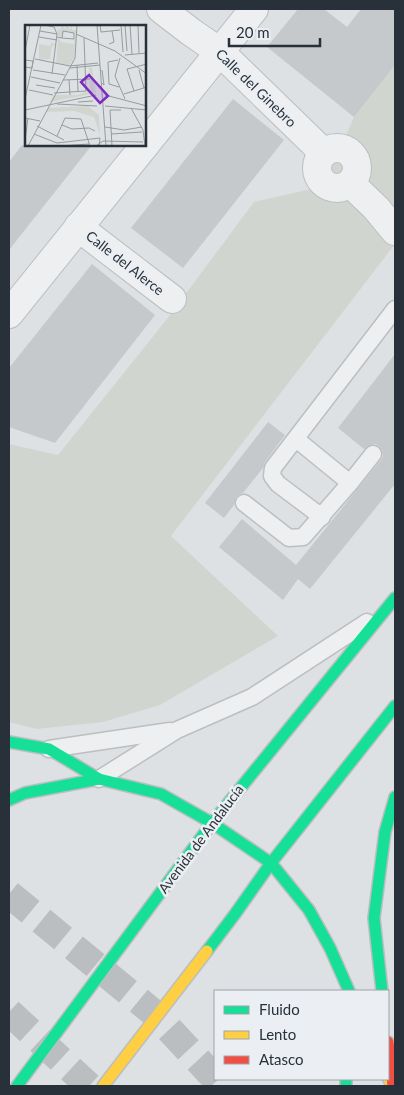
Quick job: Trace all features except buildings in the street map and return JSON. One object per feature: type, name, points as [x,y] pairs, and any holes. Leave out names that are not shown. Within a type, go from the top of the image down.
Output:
[{"type":"main road","name":"Avenida de Andalucía","points":[[17,1086],[212,823],[391,603]]},
{"type":"main road","points":[[104,1086],[271,863],[395,706]]},
{"type":"main road","points":[[9,742],[49,749],[100,779],[162,794],[212,823],[271,863],[309,910],[330,948],[349,990]]},
{"type":"main road","points":[[9,800],[25,793],[100,779]]},
{"type":"main road","points":[[382,990],[374,918],[385,832],[395,797]]},
{"type":"main road","points":[[389,1053],[392,1086]]},
{"type":"street","name":"Calle del Ginebro","points":[[161,9],[220,52],[324,153],[335,148],[347,151],[356,161],[357,167],[354,179],[350,183],[376,208],[395,231]]},
{"type":"street","name":"Calle del Alerce","points":[[146,144],[254,9]]},
{"type":"street","name":"Calle del Alerce","points":[[9,314],[144,146]]},
{"type":"street","name":"Calle del Alerce","points":[[78,227],[172,299]]},
{"type":"lane","points":[[322,517],[278,484],[272,476],[273,468],[395,309]]},
{"type":"lane","points":[[296,439],[350,484]]},
{"type":"lane","points":[[244,503],[289,538],[303,537],[350,484],[373,454]]},
{"type":"lane","points":[[100,779],[177,730],[252,697],[391,603]]},
{"type":"lane","points":[[49,749],[177,730]]},
{"type":"shaded area","points":[[395,65],[395,244],[171,536],[278,636],[160,705],[103,722],[37,729],[9,722],[9,444],[58,455],[167,319],[254,202],[324,186],[354,117]]},
{"type":"tunnel","points":[[9,894],[155,1014],[214,1077]]},
{"type":"tunnel","points":[[9,1012],[89,1086]]},
{"type":"tunnel","points":[[216,1080],[222,1086]]},
{"type":"traffic: fast","points":[[17,1086],[212,823],[395,598]]},
{"type":"traffic: fast","points":[[207,951],[271,863],[395,706]]},
{"type":"traffic: fast","points":[[9,742],[49,749],[99,779]]},
{"type":"traffic: fast","points":[[9,800],[25,793],[99,779],[161,794],[212,823],[271,863],[309,910],[330,948],[349,990]]},
{"type":"traffic: fast","points":[[382,990],[374,918],[385,832],[395,797]]},
{"type":"traffic: fast","points":[[346,1080],[346,1086]]},
{"type":"traffic: slow","points":[[103,1086],[207,951]]},
{"type":"traffic: slow","points":[[389,1079],[392,1086]]},
{"type":"traffic: jam","points":[[389,1051],[393,1086]]}]
